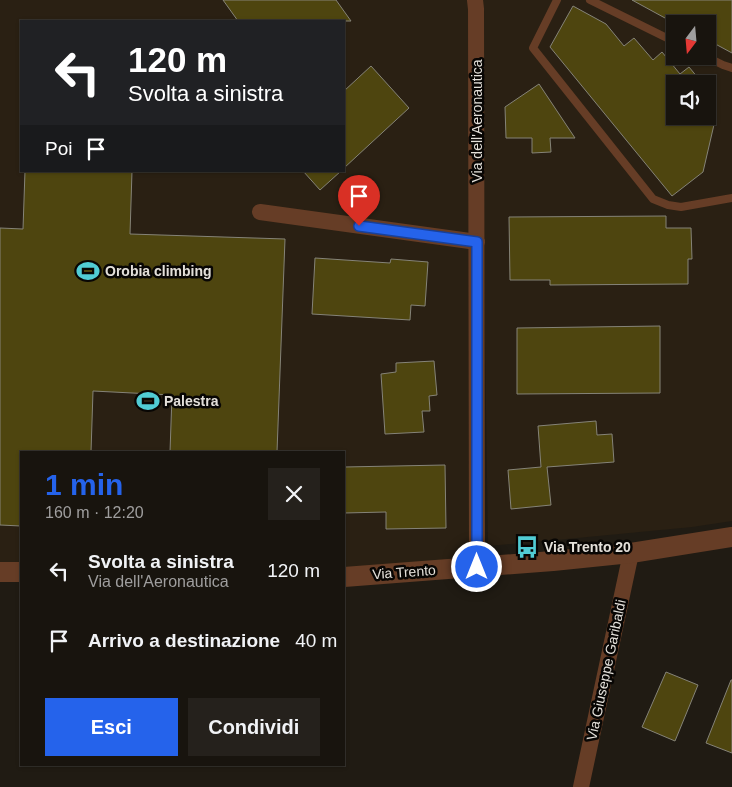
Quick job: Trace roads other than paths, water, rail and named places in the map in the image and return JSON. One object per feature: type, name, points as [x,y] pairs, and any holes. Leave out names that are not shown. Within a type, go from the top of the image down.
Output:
[{"type":"street","name":"Via dell'Aeronautica","points":[[475,0],[477,567]]},
{"type":"street","points":[[260,212],[477,242]]},
{"type":"street","name":"Via Trento","points":[[345,577],[631,553],[732,536]]},
{"type":"street","name":"Via Giuseppe Garibaldi","points":[[581,787],[631,553]]},
{"type":"street","points":[[0,572],[20,572]]},
{"type":"lane","points":[[557,0],[533,48],[653,199],[668,205],[681,207],[732,198]]},
{"type":"lane","points":[[590,0],[666,38]]},
{"type":"lane","points":[[716,62],[732,68]]},
{"type":"place","name":"Orobia climbing","points":[[88,271]]},
{"type":"place","name":"Palestra","points":[[148,401]]},
{"type":"place","name":"Via Trento 20","points":[[527,547]]}]
